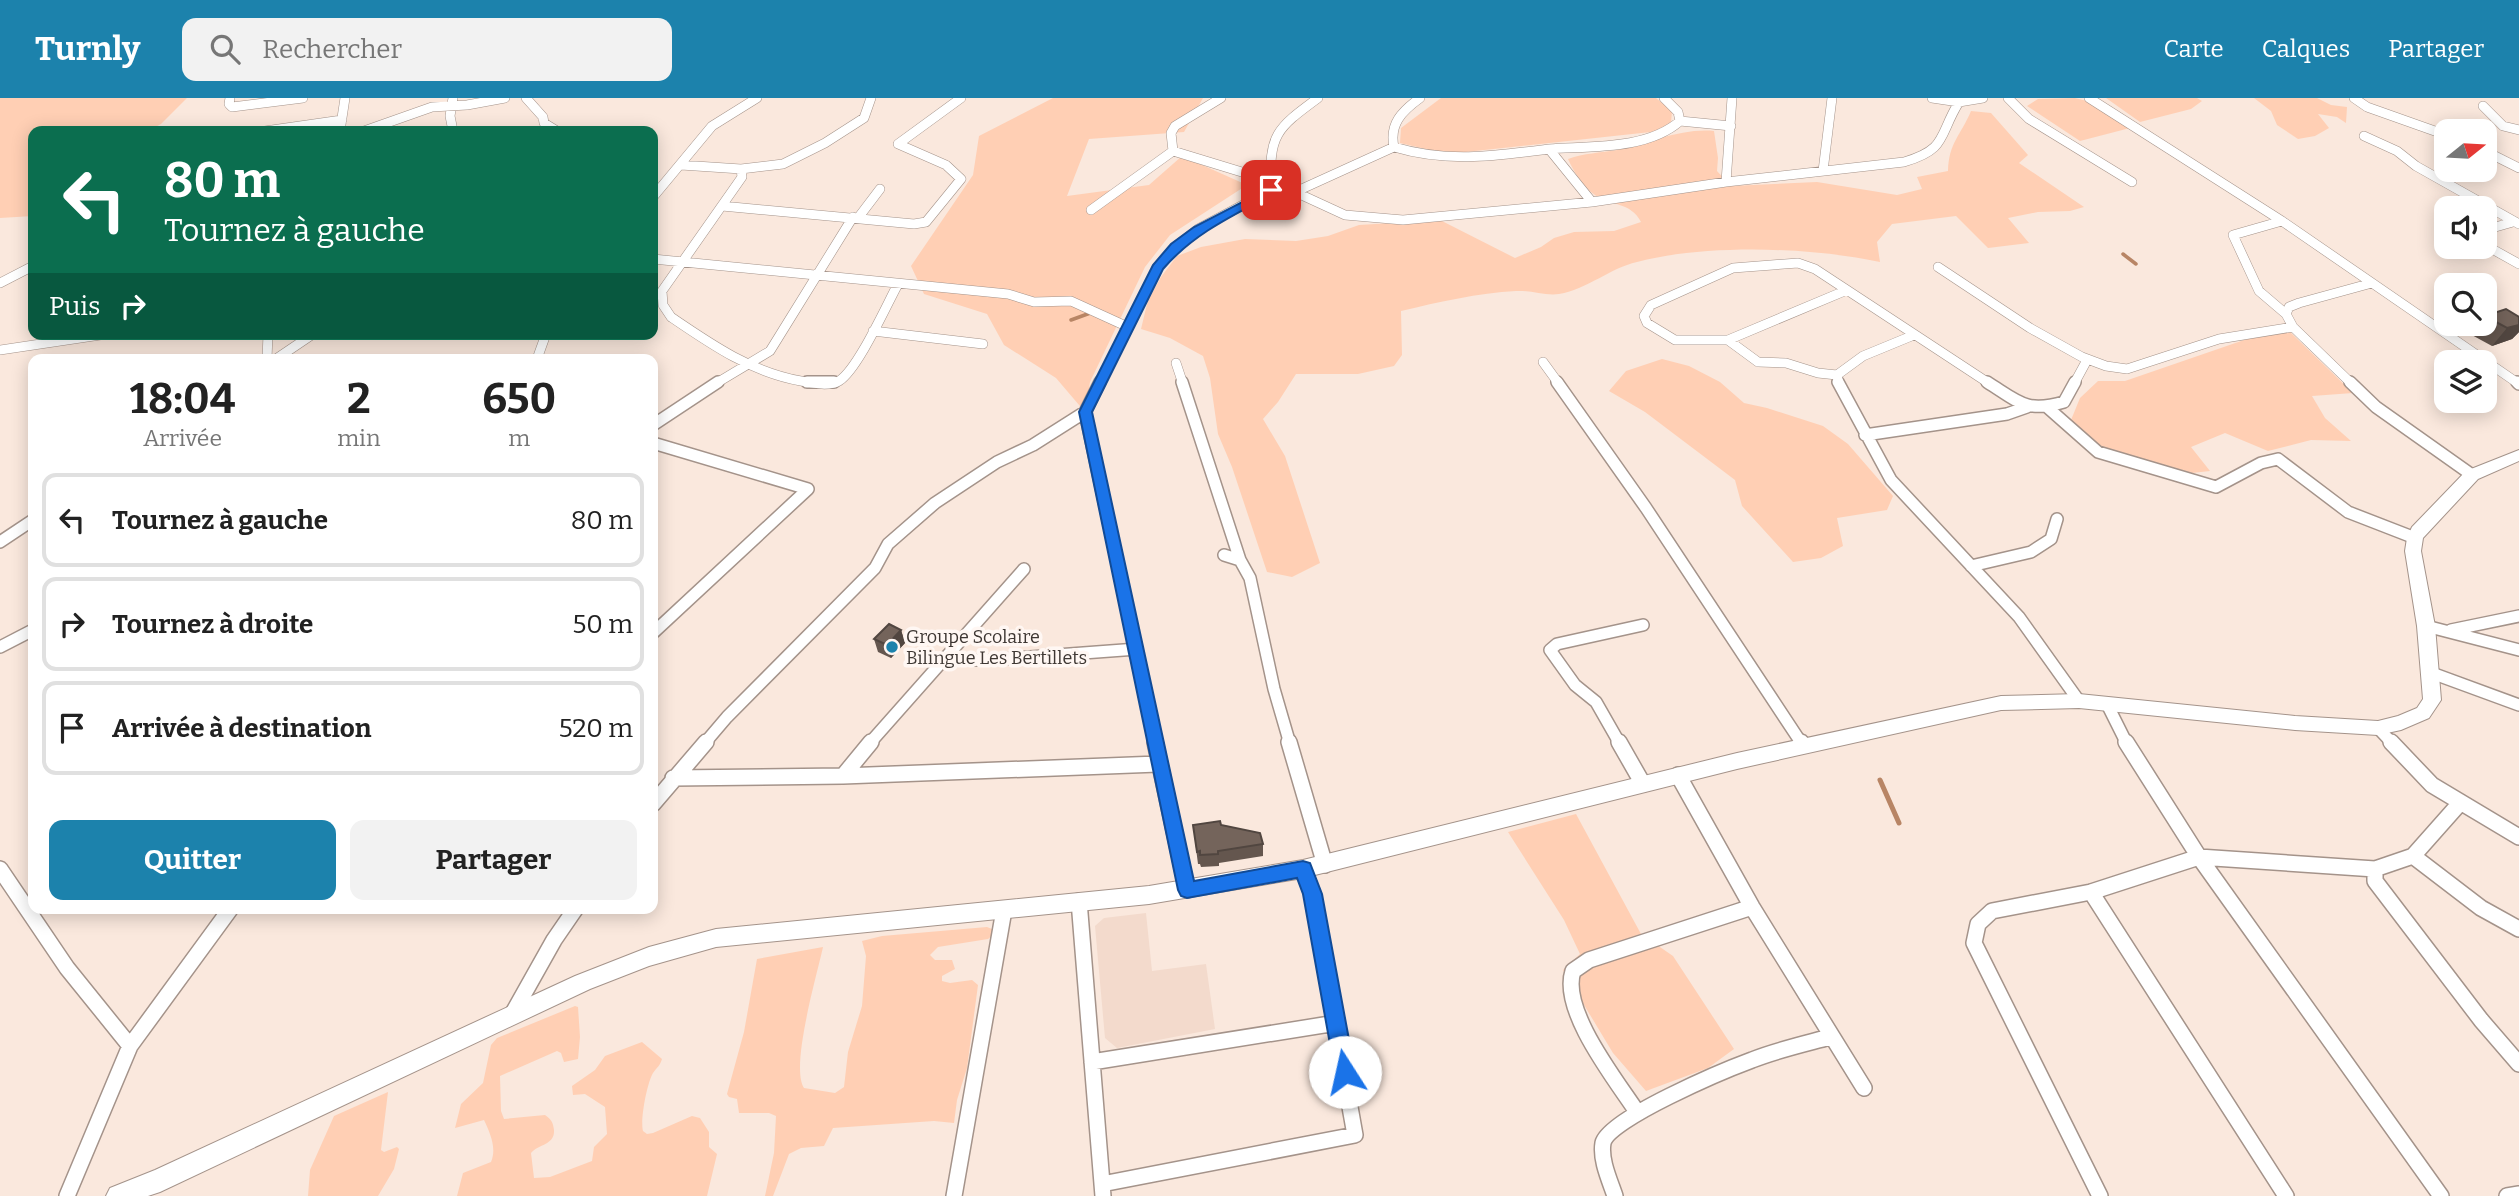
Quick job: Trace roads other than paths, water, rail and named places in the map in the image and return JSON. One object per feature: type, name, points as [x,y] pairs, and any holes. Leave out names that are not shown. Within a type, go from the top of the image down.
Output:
[{"type":"main road","points":[[118,1196],[158,1188],[513,1014],[681,946],[716,938],[1187,890],[1325,865],[1803,745],[2001,704],[2041,700],[2079,701],[2295,723],[2378,728],[2401,723],[2423,713],[2432,700],[2426,626],[2413,551],[2418,531],[2472,475],[2519,455]]},
{"type":"street","points":[[230,98],[229,104],[232,107],[303,98]]},
{"type":"street","points":[[341,126],[345,98]]},
{"type":"street","points":[[378,126],[452,102],[505,98]]},
{"type":"street","points":[[526,98],[549,126]]},
{"type":"street","points":[[658,191],[712,126],[757,98]]},
{"type":"street","points":[[681,165],[741,169],[783,164],[825,143],[867,116],[871,98]]},
{"type":"street","points":[[722,206],[914,224],[931,220],[961,179],[946,165],[898,144],[961,98]]},
{"type":"street","points":[[1173,151],[1171,133],[1175,126],[1221,98]]},
{"type":"street","points":[[1271,185],[1269,167],[1274,135],[1280,126],[1318,98]]},
{"type":"street","points":[[1394,147],[1391,137],[1395,123],[1401,113],[1420,98]]},
{"type":"street","points":[[1295,192],[1394,147],[1430,159],[1450,161],[1648,138],[1676,127],[1680,121],[1678,112],[1664,98]]},
{"type":"street","points":[[1726,182],[1732,98]]},
{"type":"street","points":[[1823,171],[1832,98]]},
{"type":"street","points":[[1932,98],[1959,102],[1983,98]]},
{"type":"street","points":[[2007,98],[2029,119],[2132,183]]},
{"type":"street","points":[[2089,98],[2282,221],[2519,384]]},
{"type":"street","points":[[2354,98],[2367,107],[2434,131]]},
{"type":"street","points":[[452,102],[452,126]]},
{"type":"street","points":[[1173,151],[1295,192],[1345,215],[1403,220],[1592,202],[1726,182],[1904,162],[1931,153],[1940,146],[1959,102]]},
{"type":"street","points":[[2483,106],[2503,126],[2519,130]]},
{"type":"street","points":[[300,126],[342,120]]},
{"type":"street","points":[[1680,121],[1731,126]]},
{"type":"street","points":[[2364,136],[2397,151],[2416,166],[2516,223]]},
{"type":"street","points":[[1549,149],[1592,202]]},
{"type":"street","points":[[1091,210],[1173,151]]},
{"type":"street","points":[[2497,157],[2519,167]]},
{"type":"street","points":[[741,169],[742,177],[662,291],[661,299],[671,317],[749,366],[802,381],[834,384],[847,373],[898,284]]},
{"type":"street","points":[[658,798],[727,718],[875,568],[887,544],[935,503],[986,468],[1033,444],[1085,412],[1158,267],[1175,247],[1271,185]]},
{"type":"street","points":[[658,421],[682,404],[749,366],[774,347],[814,276],[880,189]]},
{"type":"street","points":[[2282,221],[2233,235],[2259,291],[2286,314],[2294,327],[2376,407],[2472,475]]},
{"type":"street","points":[[2497,227],[2516,223]]},
{"type":"street","points":[[2497,252],[2519,264]]},
{"type":"street","points":[[658,260],[1008,294],[1034,302],[1071,301],[1128,327]]},
{"type":"street","points":[[1848,290],[1728,340],[1675,340],[1647,323],[1644,316],[1646,310],[1713,275],[1755,265],[1807,265],[1848,290],[2027,407]]},
{"type":"street","points":[[1938,267],[2007,313],[2087,360],[2113,369],[2127,369],[2219,340],[2294,327]]},
{"type":"street","points":[[0,283],[28,269]]},
{"type":"street","points":[[2286,314],[2289,307],[2300,303],[2372,283]]},
{"type":"street","points":[[873,331],[983,344]]},
{"type":"street","points":[[1728,340],[1758,362],[1786,363],[1818,373],[1837,375],[1866,354],[1914,335]]},
{"type":"street","points":[[0,350],[67,340]]},
{"type":"street","points":[[283,354],[304,340]]},
{"type":"street","points":[[1865,435],[2007,414],[2027,407],[2047,407],[2064,402],[2087,360]]},
{"type":"street","points":[[1543,362],[1646,508],[1803,745]]},
{"type":"street","points":[[1176,363],[1240,560],[1250,578],[1274,689],[1325,865]]},
{"type":"street","points":[[1837,375],[1837,381],[1891,480],[2018,617],[2079,701]]},
{"type":"street","points":[[2047,407],[2098,452],[2206,485],[2224,486],[2244,472],[2278,460],[2348,512],[2415,538]]},
{"type":"street","points":[[1085,412],[1187,890]]},
{"type":"street","points":[[658,444],[808,489],[658,629]]},
{"type":"street","points":[[1971,566],[2031,552],[2051,538],[2057,519]]},
{"type":"street","points":[[0,542],[28,523]]},
{"type":"street","points":[[1224,555],[1240,560]]},
{"type":"street","points":[[844,776],[892,716],[1024,569]]},
{"type":"street","points":[[2448,631],[2519,616]]},
{"type":"street","points":[[1643,625],[1557,644],[1550,650],[1575,685],[1596,702],[1643,784]]},
{"type":"street","points":[[2426,626],[2519,650]]},
{"type":"street","points":[[0,647],[28,633]]},
{"type":"street","points":[[943,660],[989,660],[1137,649]]},
{"type":"street","points":[[2429,671],[2519,705]]},
{"type":"street","points":[[2107,704],[2125,741],[2199,857],[2441,1196]]},
{"type":"street","points":[[2378,728],[2431,785],[2519,837]]},
{"type":"street","points":[[673,778],[844,776],[1158,764]]},
{"type":"street","points":[[1678,775],[1752,907],[1864,1088]]},
{"type":"street","points":[[2100,1196],[1974,943],[1979,919],[1992,911],[2091,892],[2199,857],[2375,869],[2413,856],[2460,803]]},
{"type":"street","points":[[2413,856],[2481,908],[2519,929]]},
{"type":"street","points":[[0,869],[28,910]]},
{"type":"street","points":[[1079,901],[1103,1190],[1354,1135],[1312,894],[1303,869]]},
{"type":"street","points":[[2375,869],[2375,881],[2481,1020],[2519,1064]]},
{"type":"street","points":[[2091,892],[2286,1196]]},
{"type":"street","points":[[1637,1112],[1583,1026],[1569,987],[1571,973],[1579,964],[1589,960],[1752,907]]},
{"type":"street","points":[[954,1196],[1004,910]]},
{"type":"street","points":[[30,914],[67,968],[130,1046]]},
{"type":"street","points":[[67,1196],[130,1046],[226,914]]},
{"type":"street","points":[[513,1014],[554,940],[572,914]]},
{"type":"street","points":[[1092,1062],[1336,1023]]},
{"type":"street","points":[[1615,1196],[1603,1156],[1608,1133],[1637,1112],[1753,1059],[1830,1037]]},
{"type":"street","points":[[2507,1196],[2519,1194]]},
{"type":"waterway","points":[[2123,254],[2136,264]]},
{"type":"waterway","points":[[1071,320],[1093,312]]},
{"type":"waterway","points":[[1880,780],[1899,823]]},
{"type":"place","name":"Groupe Scolaire Bilingue Les Bertillets","points":[[892,647]]}]
